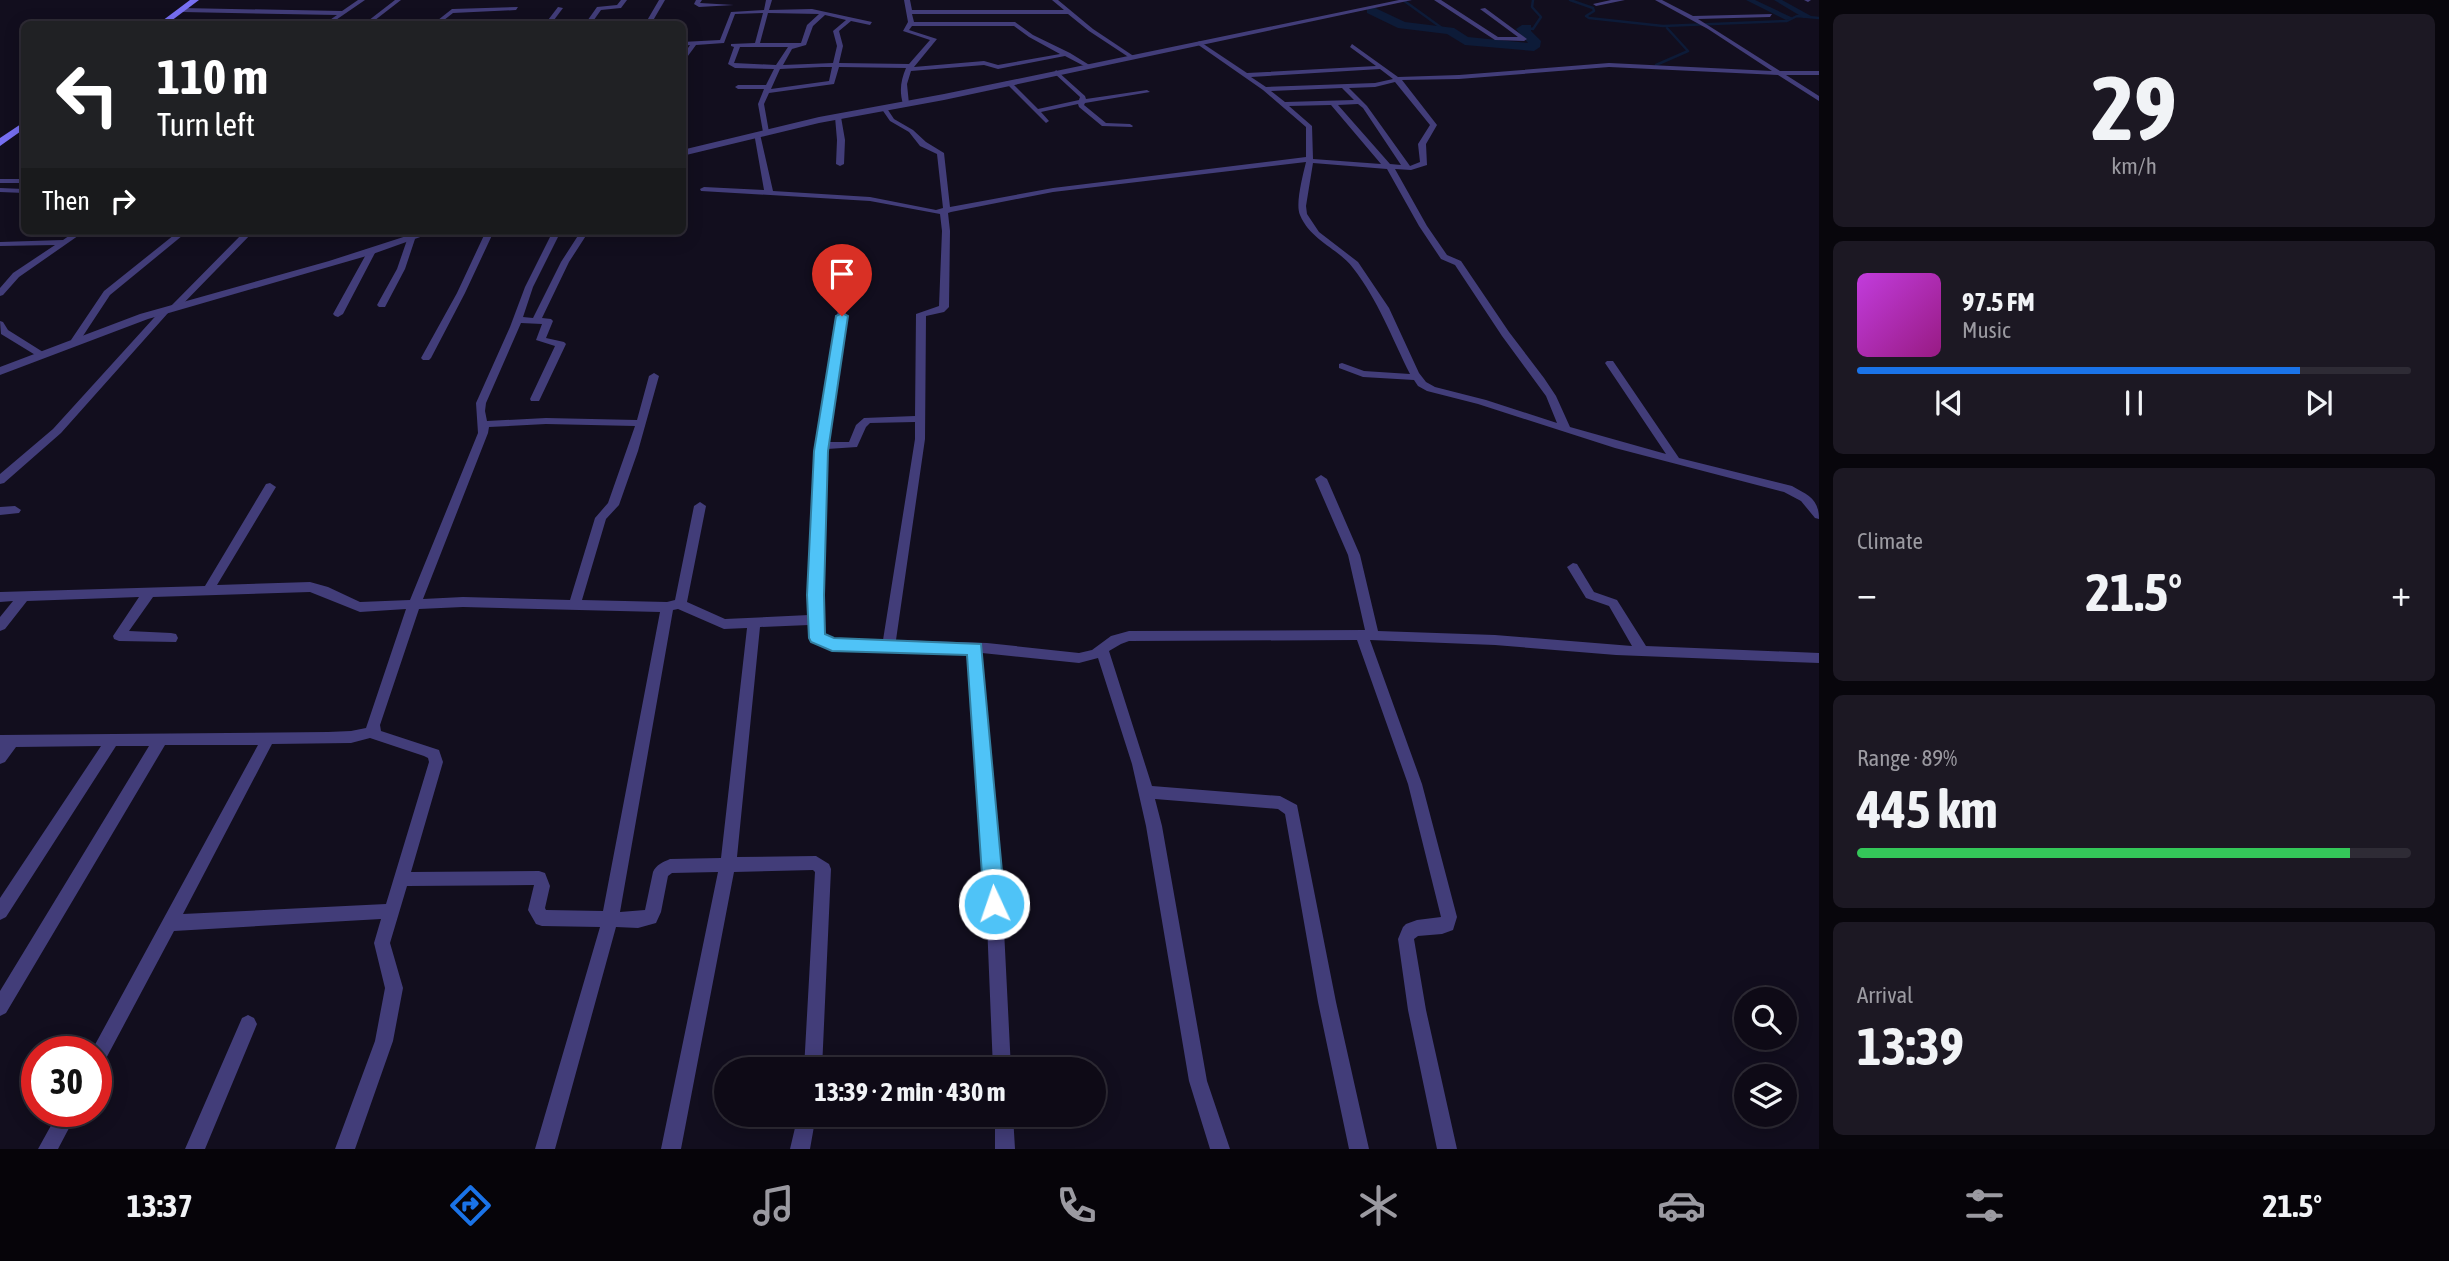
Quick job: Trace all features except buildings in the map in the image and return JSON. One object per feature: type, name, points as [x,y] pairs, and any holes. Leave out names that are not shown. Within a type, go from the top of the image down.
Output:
[{"type":"main road","points":[[166,21],[195,0]]},
{"type":"main road","points":[[0,143],[21,127]]},
{"type":"street","points":[[332,21],[362,0]]},
{"type":"street","points":[[371,21],[398,0]]},
{"type":"street","points":[[463,10],[471,0]]},
{"type":"street","points":[[497,8],[506,0]]},
{"type":"street","points":[[590,21],[599,8],[619,6],[624,0]]},
{"type":"street","points":[[651,21],[662,0]]},
{"type":"street","points":[[699,0],[698,5],[732,3],[733,13],[723,40],[716,43]]},
{"type":"street","points":[[757,45],[769,0]]},
{"type":"street","points":[[806,11],[809,0]]},
{"type":"street","points":[[906,104],[902,88],[909,67],[934,39],[907,32],[910,24],[907,0]]},
{"type":"street","points":[[1055,0],[1132,57]]},
{"type":"street","points":[[686,152],[761,133],[1409,0]]},
{"type":"street","points":[[1437,0],[1498,39],[1524,39],[1483,9]]},
{"type":"street","points":[[1596,4],[1622,0]]},
{"type":"street","points":[[1658,0],[1708,27],[1819,99]]},
{"type":"street","points":[[248,9],[256,5]]},
{"type":"street","points":[[439,21],[449,12],[516,8]]},
{"type":"street","points":[[550,21],[560,8]]},
{"type":"street","points":[[1661,9],[1672,8]]},
{"type":"street","points":[[182,10],[248,9],[344,13]]},
{"type":"street","points":[[733,13],[806,11],[870,23]]},
{"type":"street","points":[[909,12],[1069,12]]},
{"type":"street","points":[[802,45],[810,25],[824,13]]},
{"type":"street","points":[[1690,18],[1770,15]]},
{"type":"street","points":[[738,88],[769,89],[829,84],[832,82],[839,46],[836,31],[851,18]]},
{"type":"street","points":[[910,24],[1015,24],[1031,36],[1088,66]]},
{"type":"street","points":[[1481,30],[1510,29]]},
{"type":"street","points":[[1199,43],[1248,75],[1309,126],[1309,160],[1303,214],[1316,234],[1355,264],[1384,308],[1417,377],[1431,389],[1675,460],[1788,489],[1805,498],[1819,515]]},
{"type":"street","points":[[686,44],[802,45]]},
{"type":"street","points":[[686,56],[694,44]]},
{"type":"street","points":[[738,45],[732,65],[777,68],[835,65],[909,67],[984,63],[996,67],[1068,54]]},
{"type":"street","points":[[771,193],[768,191],[761,133],[761,104],[777,68],[790,48],[802,45]]},
{"type":"street","points":[[704,189],[870,199],[919,210],[945,211],[1053,190],[1309,160],[1418,167],[1424,163],[1422,144],[1434,125],[1396,79],[1352,46]]},
{"type":"street","points":[[1265,89],[1385,84],[1396,79],[1459,78],[1609,65],[1780,74],[1819,73]]},
{"type":"street","points":[[1248,75],[1382,67]]},
{"type":"street","points":[[1056,72],[1084,101]]},
{"type":"street","points":[[1008,82],[1046,121]]},
{"type":"street","points":[[1343,86],[1359,102],[1406,168]]},
{"type":"street","points":[[1036,111],[1147,92]]},
{"type":"street","points":[[1084,101],[1082,106],[1102,124],[1130,126]]},
{"type":"street","points":[[1285,104],[1359,102]]},
{"type":"street","points":[[1333,103],[1389,167],[1444,257],[1458,262],[1505,334],[1539,377],[1565,428]]},
{"type":"street","points":[[884,108],[892,120],[911,131],[923,144],[940,153],[946,231],[944,307],[921,314],[921,419],[889,646]]},
{"type":"street","points":[[838,117],[840,164]]},
{"type":"street","points":[[0,181],[21,181]]},
{"type":"street","points":[[0,190],[21,191]]},
{"type":"street","points":[[0,293],[16,275],[74,235]]},
{"type":"street","points":[[76,340],[107,293],[179,235]]},
{"type":"street","points":[[0,480],[57,431],[169,309],[246,235]]},
{"type":"street","points":[[0,371],[76,340],[169,309],[422,235]]},
{"type":"street","points":[[426,358],[488,235]]},
{"type":"street","points":[[373,732],[378,707],[415,603],[483,433],[479,416],[481,403],[517,320],[528,287],[555,235]]},
{"type":"street","points":[[536,320],[565,262],[582,235]]},
{"type":"street","points":[[382,305],[401,270],[411,239]]},
{"type":"street","points":[[0,244],[63,242]]},
{"type":"street","points":[[338,314],[372,251]]},
{"type":"street","points":[[0,276],[16,275]]},
{"type":"street","points":[[845,290],[822,446],[815,621],[817,638],[825,643],[975,648],[1079,658],[1088,657],[1116,640],[1129,636],[1367,635],[1819,658]]},
{"type":"street","points":[[517,320],[548,321],[541,340],[561,345],[535,399]]},
{"type":"street","points":[[0,324],[4,332],[40,354]]},
{"type":"street","points":[[1610,363],[1675,460]]},
{"type":"street","points":[[1342,366],[1363,374],[1417,377]]},
{"type":"street","points":[[575,604],[601,518],[616,498],[654,376]]},
{"type":"street","points":[[822,446],[853,445],[861,425],[868,420],[921,419]]},
{"type":"street","points":[[483,424],[539,421],[641,423]]},
{"type":"street","points":[[1321,479],[1354,555],[1367,635],[1415,784],[1449,917],[1443,927],[1412,928],[1407,932],[1406,939],[1417,1010],[1447,1149]]},
{"type":"street","points":[[209,589],[270,487]]},
{"type":"street","points":[[545,1149],[610,920],[673,605],[700,506]]},
{"type":"street","points":[[0,511],[15,510]]},
{"type":"street","points":[[1573,567],[1590,595],[1613,603],[1642,651]]},
{"type":"street","points":[[0,597],[310,587],[321,588],[346,604],[360,607],[415,603],[673,605],[717,623],[815,621]]},
{"type":"street","points":[[150,591],[119,636],[172,638]]},
{"type":"street","points":[[0,626],[25,595]]},
{"type":"street","points":[[671,1149],[728,864],[754,623]]},
{"type":"street","points":[[975,648],[992,849],[1001,1057]]},
{"type":"street","points":[[1102,649],[1146,792],[1159,852],[1198,1081],[1220,1149]]},
{"type":"street","points":[[0,758],[7,741],[351,737],[373,732],[428,751],[436,758],[382,943],[383,953],[393,975],[392,1005],[384,1041],[345,1149]]},
{"type":"street","points":[[0,912],[113,739]]},
{"type":"street","points":[[0,1007],[161,739]]},
{"type":"street","points":[[109,1036],[268,739]]},
{"type":"street","points":[[1146,792],[1280,803],[1292,810],[1327,1002],[1359,1149]]},
{"type":"street","points":[[401,879],[539,878],[542,886],[536,910],[538,916],[560,920],[638,920],[650,917],[661,872],[665,868],[816,863],[823,869],[814,1057]]},
{"type":"street","points":[[170,923],[391,911]]},
{"type":"street","points":[[195,1149],[248,1024]]},
{"type":"street","points":[[48,1149],[60,1127]]},
{"type":"street","points":[[800,1149],[805,1127]]},
{"type":"street","points":[[1004,1127],[1005,1149]]},
{"type":"waterway","points":[[1403,0],[1446,31]]},
{"type":"waterway","points":[[1527,28],[1533,29],[1541,17],[1532,7],[1533,0]]},
{"type":"waterway","points":[[1570,0],[1593,8],[1594,11],[1586,16],[1589,18],[1663,26],[1787,21],[1797,16],[1819,18]]},
{"type":"waterway","points":[[1749,0],[1789,18]]},
{"type":"waterway","points":[[1777,0],[1807,16]]},
{"type":"waterway","points":[[1371,10],[1402,25],[1450,31],[1465,41],[1534,47],[1535,41],[1522,29],[1527,28]]},
{"type":"waterway","points":[[1656,65],[1688,51],[1667,28]]},
{"type":"route","points":[[842,316],[821,451],[815,621],[817,638],[832,644],[975,648],[994,904]]}]
